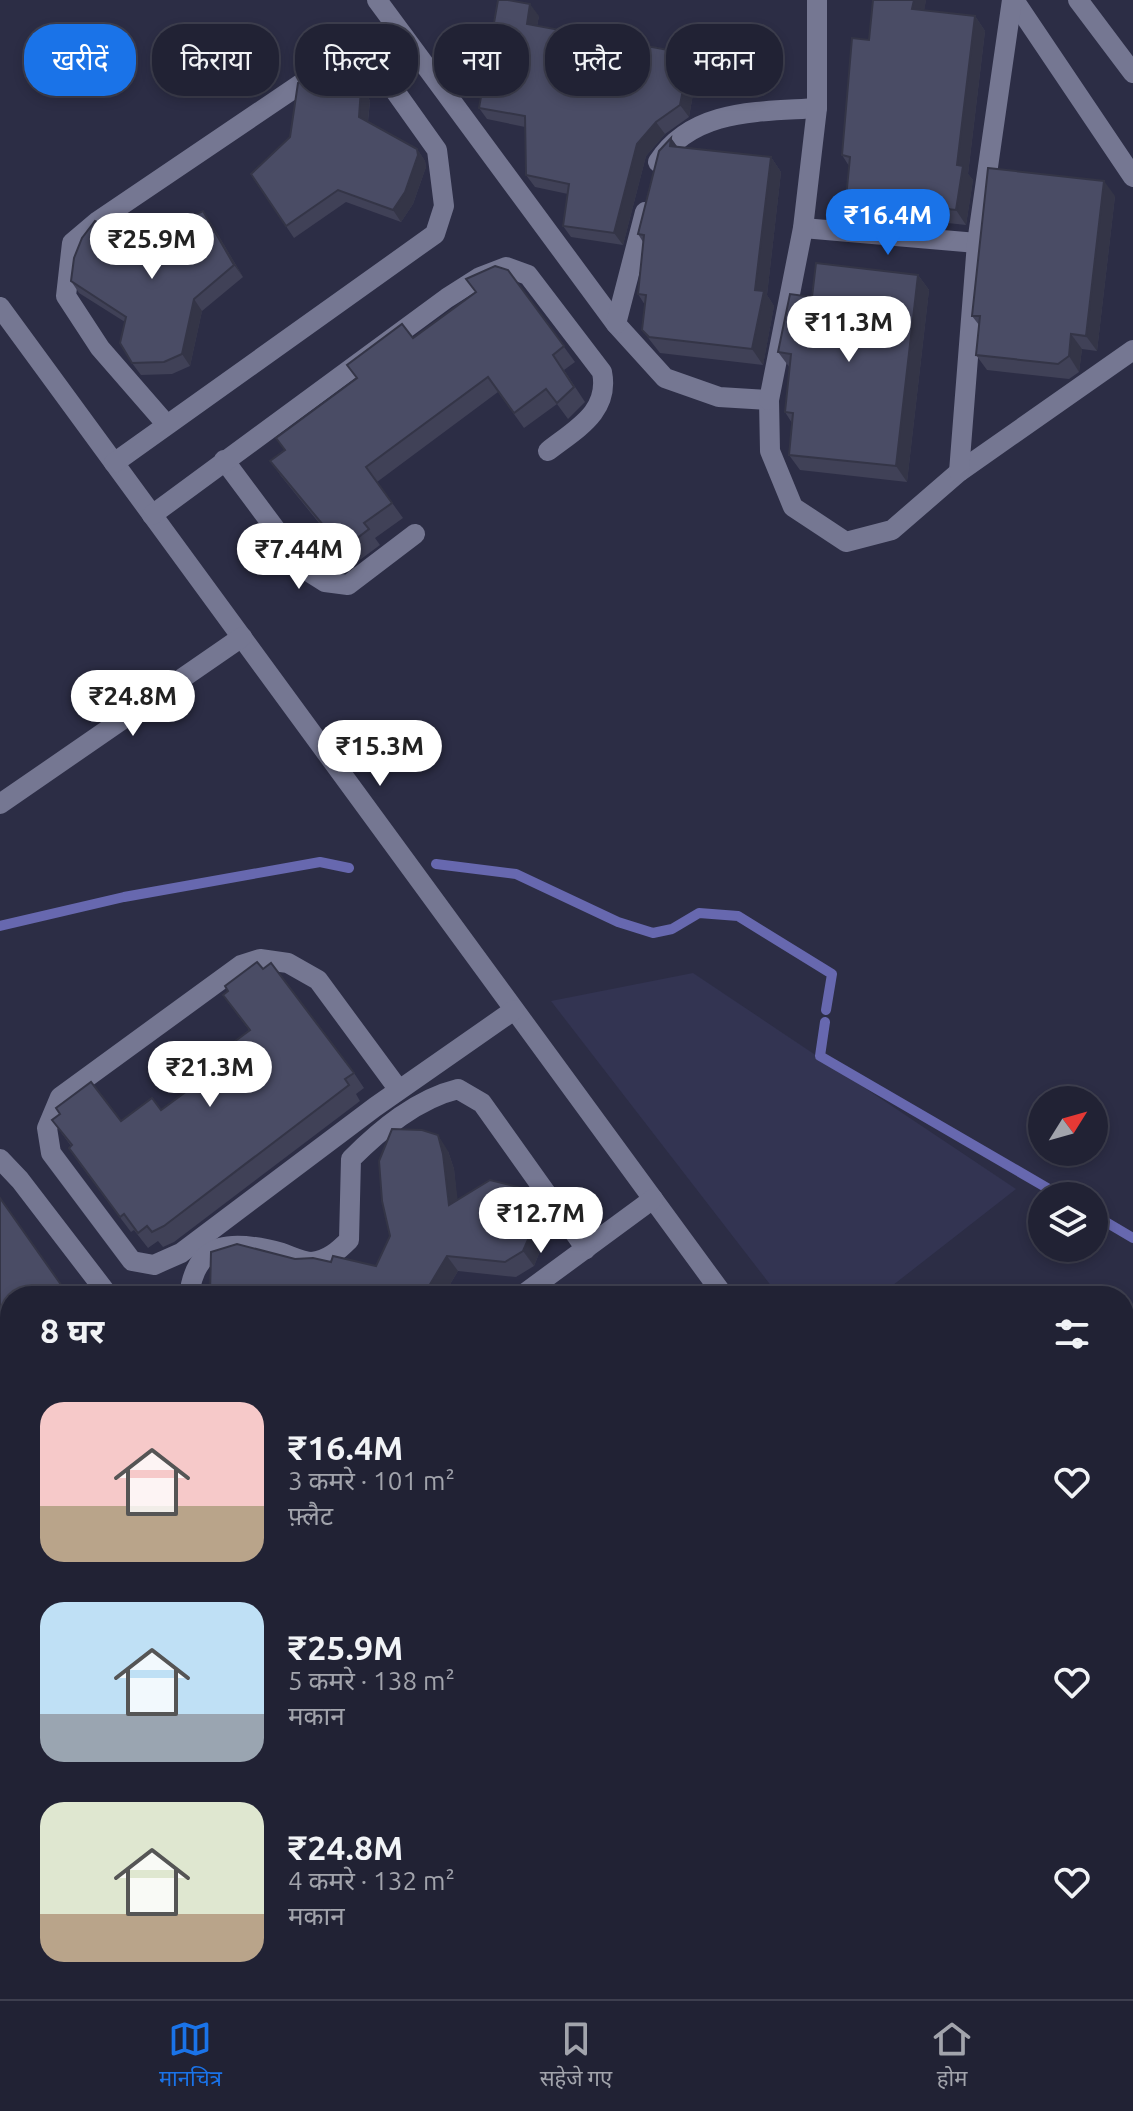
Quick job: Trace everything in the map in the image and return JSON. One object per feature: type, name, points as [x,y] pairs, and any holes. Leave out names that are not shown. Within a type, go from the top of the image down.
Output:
[{"type":"street","points":[[377,0],[616,324],[665,378],[719,397],[769,400]]},
{"type":"street","points":[[817,0],[817,108],[803,228],[769,400],[770,451],[793,507],[846,542],[892,530],[959,472],[1133,350]]},
{"type":"street","points":[[1013,0],[1133,177]]},
{"type":"street","points":[[959,472],[977,243],[1013,0]]},
{"type":"street","points":[[1078,0],[1133,73]]},
{"type":"street","points":[[114,463],[435,234],[444,206],[437,150],[390,84],[374,73],[343,66],[305,81],[98,221],[72,243],[66,296],[100,348],[167,425]]},
{"type":"street","points":[[616,324],[658,160],[670,144],[695,127],[724,115],[817,108]]},
{"type":"street","points":[[803,228],[977,243]]},
{"type":"street","points":[[152,515],[447,298],[480,277],[506,267],[528,275],[602,372],[605,388],[591,418],[548,451]]},
{"type":"street","points":[[0,307],[717,1286]]},
{"type":"street","points":[[224,460],[306,570],[325,582],[348,585],[415,534]]},
{"type":"street","points":[[0,804],[242,637]]},
{"type":"street","points":[[399,1090],[318,980],[288,963],[260,959],[241,965],[60,1097],[47,1128],[51,1153],[132,1261],[154,1265],[181,1253],[399,1090],[514,1010]]},
{"type":"street","points":[[190,1286],[191,1275],[208,1252],[231,1245],[278,1252],[310,1262],[335,1255],[349,1240],[351,1159],[378,1132],[438,1094],[458,1089],[482,1103],[586,1249]]},
{"type":"street","points":[[0,1159],[20,1180],[101,1286]]},
{"type":"street","points":[[535,1286],[653,1199]]},
{"type":"shaded area","points":[[693,973],[1016,1189],[892,1286],[771,1286],[551,1001]]},
{"type":"building","points":[[498,0],[530,4],[527,24],[494,24]]},
{"type":"building","points":[[873,0],[914,0],[912,9],[975,16],[957,165],[963,166],[956,210],[846,198],[850,157],[842,155],[852,38],[869,40]]},
{"type":"building","points":[[529,24],[545,27],[545,96],[650,96],[650,47],[666,50],[666,96],[682,96],[680,105],[656,122],[637,144],[614,233],[563,226],[569,184],[526,175],[525,116],[479,108],[481,96],[529,96]]},
{"type":"building","points":[[296,96],[360,96],[359,117],[417,149],[418,155],[405,192],[393,210],[338,190],[286,226],[251,174],[290,137]]},
{"type":"building","points":[[671,138],[670,146],[771,157],[755,290],[764,291],[752,349],[649,337],[642,330],[646,295],[638,294],[644,235],[638,234],[659,151]]},
{"type":"building","points":[[988,168],[1104,181],[1086,336],[1071,334],[1069,356],[1058,364],[976,355],[980,316],[972,316]]},
{"type":"building","points":[[203,211],[234,265],[194,299],[182,354],[164,362],[132,363],[120,343],[126,317],[71,281],[74,258],[82,238],[95,221],[149,244],[174,225]]},
{"type":"building","points":[[816,263],[918,275],[896,466],[789,455],[793,413],[785,412],[791,354],[778,352],[790,294],[812,297]]},
{"type":"building","points":[[495,266],[508,270],[564,346],[553,355],[574,387],[557,403],[546,389],[514,413],[488,377],[366,467],[392,503],[364,523],[369,529],[343,549],[270,461],[285,450],[276,438],[357,378],[347,365],[402,324],[413,338],[476,292],[466,279]]},
{"type":"building","points":[[257,962],[263,969],[271,963],[354,1073],[345,1079],[349,1085],[164,1226],[152,1232],[147,1226],[138,1233],[124,1214],[120,1217],[69,1148],[72,1145],[52,1120],[60,1114],[56,1108],[91,1082],[121,1121],[152,1098],[161,1110],[222,1065],[215,1056],[250,1030],[223,995],[228,991],[225,986]]},
{"type":"building","points":[[392,1129],[422,1130],[438,1135],[449,1205],[490,1180],[518,1187],[534,1226],[523,1251],[505,1262],[447,1256],[429,1286],[210,1286],[211,1252],[237,1244],[295,1259],[313,1258],[331,1262],[333,1256],[376,1266],[390,1236],[382,1201],[379,1161]]},
{"type":"building","points":[[0,1198],[62,1286],[0,1286]]},
{"type":"waterway","points":[[0,926],[124,897],[320,862],[349,868]]},
{"type":"waterway","points":[[436,864],[516,874],[618,922],[653,933],[672,929],[699,913],[738,916],[832,974],[826,1010]]},
{"type":"waterway","points":[[825,1022],[820,1056],[1037,1182]]},
{"type":"waterway","points":[[1108,1223],[1133,1238]]}]
